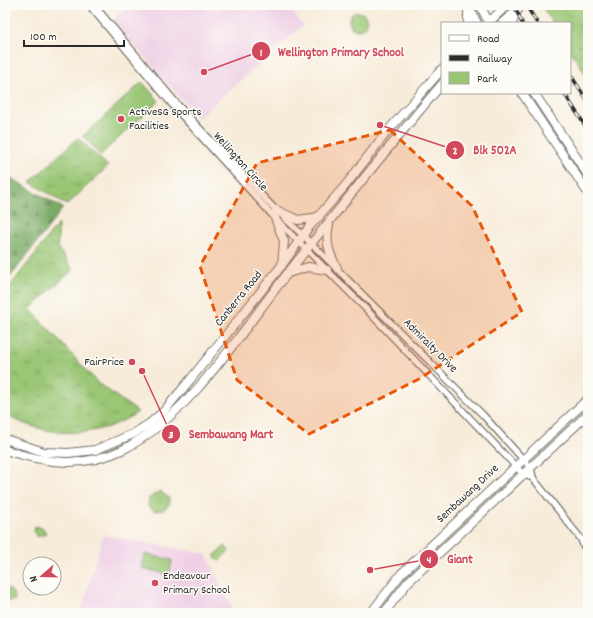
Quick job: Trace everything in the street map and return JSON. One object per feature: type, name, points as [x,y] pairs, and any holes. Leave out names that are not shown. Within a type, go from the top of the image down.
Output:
[{"type":"main road","points":[[468,5],[468,22]]},
{"type":"main road","points":[[468,5],[476,22]]},
{"type":"main road","points":[[480,5],[488,22]]},
{"type":"main road","points":[[490,22],[507,5]]},
{"type":"main road","points":[[503,22],[521,6]]},
{"type":"main road","points":[[513,22],[521,6]]},
{"type":"main road","name":"Canberra Road","points":[[5,438],[44,452],[68,453],[95,450],[133,434],[149,424],[164,411],[282,266],[300,239],[320,217],[386,133],[441,70]]},
{"type":"main road","name":"Canberra Road","points":[[5,450],[44,462],[70,463],[99,458],[122,450],[149,435],[180,408],[223,357],[287,273],[330,222],[369,170],[441,85]]},
{"type":"main road","points":[[523,94],[588,193]]},
{"type":"main road","points":[[535,94],[588,175]]},
{"type":"main road","points":[[276,214],[298,220],[320,217]]},
{"type":"main road","points":[[276,214],[284,241],[282,266]]},
{"type":"main road","points":[[330,222],[326,236],[328,248],[337,268]]},
{"type":"main road","points":[[287,273],[308,267],[327,270]]},
{"type":"main road","name":"Sembawang Drive","points":[[372,613],[401,574],[588,399]]},
{"type":"main road","name":"Sembawang Drive","points":[[384,613],[408,582],[532,468],[588,414]]},
{"type":"street","name":"Wellington Circle","points":[[89,5],[174,108],[300,239]]},
{"type":"street","name":"Wellington Circle","points":[[94,5],[178,105],[276,214]]},
{"type":"street","name":"Admiralty Drive","points":[[300,239],[312,244],[337,268],[483,415],[532,468]]},
{"type":"street","name":"Admiralty Drive","points":[[300,239],[306,251],[327,270],[516,467],[524,475],[533,478]]},
{"type":"street","points":[[532,468],[533,478],[581,539],[588,552]]},
{"type":"street","points":[[581,539],[588,544]]},
{"type":"highlighted area","points":[[390,130],[472,206],[522,312],[419,379],[309,434],[237,380],[200,266],[257,163]]},
{"type":"shaded area","points":[[129,5],[286,5],[303,25],[198,118],[112,20]]},
{"type":"shaded area","name":"Endeavour Primary School","points":[[103,535],[206,554],[235,613],[81,613]]},
{"type":"green space","points":[[541,5],[588,5],[588,78],[571,52],[571,22],[552,22]]},
{"type":"green space","points":[[358,12],[364,15],[367,21],[364,27],[358,30],[352,27],[349,21],[352,15]]},
{"type":"green space","name":"ActiveSG Sports Facilities","points":[[142,82],[159,101],[100,155],[83,136]]},
{"type":"green space","points":[[78,138],[108,166],[67,205],[30,182]]},
{"type":"green space","points":[[5,175],[63,208],[5,284]]},
{"type":"green space","points":[[58,224],[58,248],[73,270],[30,309],[98,383],[138,412],[106,428],[73,433],[56,432],[22,423],[5,415],[5,293]]},
{"type":"green space","points":[[160,491],[169,498],[169,505],[163,510],[154,511],[148,506],[149,498]]},
{"type":"green space","points":[[35,526],[44,529],[46,534],[36,537],[34,531]]},
{"type":"green space","points":[[225,546],[229,551],[219,561],[214,556]]},
{"type":"green space","points":[[145,554],[172,560],[169,575],[142,568]]},
{"type":"green space","points":[[5,589],[9,589],[13,593],[15,600],[7,601]]},
{"type":"railway","points":[[514,5],[522,22]]},
{"type":"railway","points":[[526,5],[536,22]]},
{"type":"railway","points":[[571,76],[588,102]]},
{"type":"railway","points":[[565,94],[588,130]]},
{"type":"place","name":"Wellington Primary School","points":[[204,72]]},
{"type":"place","name":"ActiveSG Sports Facilities","points":[[121,119]]},
{"type":"place","name":"Blk 502A","points":[[380,125]]},
{"type":"place","name":"FairPrice","points":[[132,362]]},
{"type":"place","name":"Sembawang Mart","points":[[142,371]]},
{"type":"place","name":"Giant","points":[[370,570]]},
{"type":"place","name":"Endeavour Primary School","points":[[155,583]]}]
